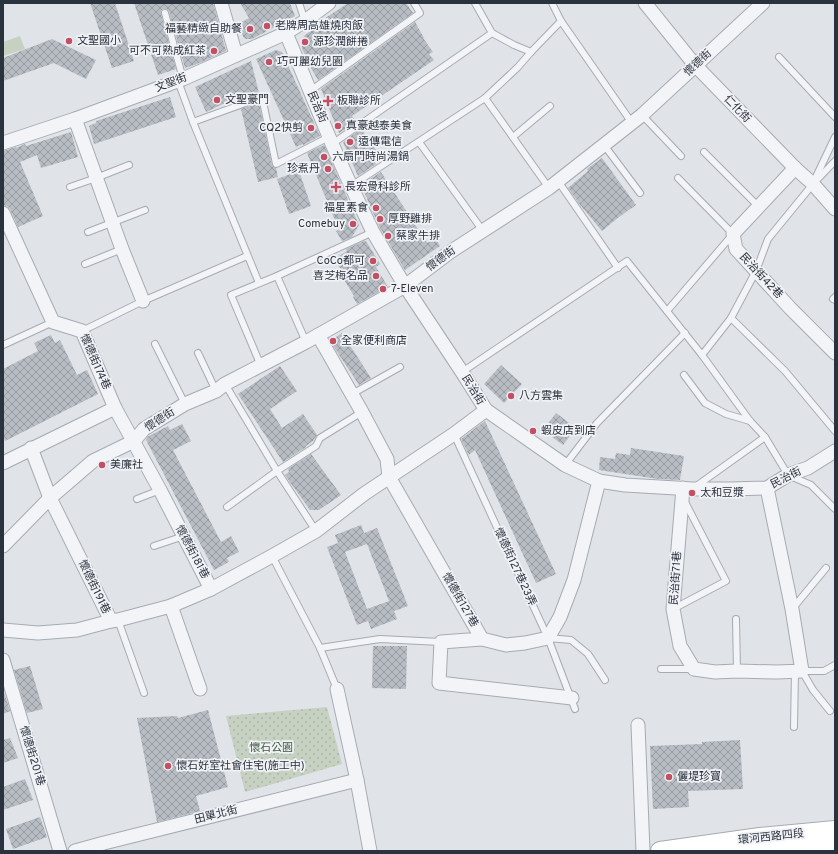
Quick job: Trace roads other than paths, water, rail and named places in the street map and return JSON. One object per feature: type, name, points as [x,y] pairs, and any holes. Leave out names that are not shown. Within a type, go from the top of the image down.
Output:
[{"type":"highway","points":[[731,851],[799,851],[835,846]]},
{"type":"main road","name":"環河西路四段","points":[[660,851],[760,837],[835,830]]},
{"type":"street","points":[[221,3],[236,55]]},
{"type":"street","name":"文聖街","points":[[3,144],[181,80],[286,33],[329,3]]},
{"type":"street","name":"仁化街","points":[[645,3],[695,65],[835,209]]},
{"type":"street","name":"懷德街","points":[[3,546],[50,498],[93,461],[134,441],[144,429],[185,404],[220,388],[306,342],[405,286],[450,252],[554,185],[637,119],[763,3]]},
{"type":"street","name":"民治街","points":[[286,33],[351,186],[373,232],[405,286],[486,410],[565,465],[599,481],[625,485],[686,491],[767,488],[788,475],[808,468],[835,451]]},
{"type":"street","points":[[75,119],[122,249],[143,301]]},
{"type":"street","points":[[733,234],[795,168]]},
{"type":"street","points":[[3,213],[53,322]]},
{"type":"street","name":"民治街42巷","points":[[733,234],[736,249],[790,308],[835,353]]},
{"type":"street","name":"懷德街174巷","points":[[53,322],[82,331],[116,408],[134,441]]},
{"type":"street","name":"懷德街127巷","points":[[318,335],[387,459],[389,477],[482,639],[441,642]]},
{"type":"street","points":[[3,463],[31,448],[116,408]]},
{"type":"street","points":[[211,589],[316,531],[364,494],[454,434],[486,410]]},
{"type":"street","name":"懷德街181巷","points":[[3,630],[38,633],[77,630],[172,606],[211,589],[134,441]]},
{"type":"street","points":[[31,448],[50,498]]},
{"type":"street","points":[[482,639],[506,645],[548,638],[560,618],[574,580],[599,481]]},
{"type":"street","points":[[694,669],[715,672],[799,671],[792,609],[767,488]]},
{"type":"street","name":"民治街71巷","points":[[686,491],[673,609],[680,646],[694,669]]},
{"type":"street","name":"懷德街191巷","points":[[50,498],[114,620]]},
{"type":"street","points":[[172,606],[200,689]]},
{"type":"street","points":[[441,642],[439,683],[574,704]]},
{"type":"street","name":"懷德街201巷","points":[[3,660],[60,851]]},
{"type":"street","points":[[337,689],[357,780],[370,851]]},
{"type":"street","points":[[638,725],[643,851]]},
{"type":"street","name":"田單北街","points":[[75,851],[357,780]]},
{"type":"lane","points":[[299,3],[305,21]]},
{"type":"lane","points":[[310,91],[420,13],[414,3]]},
{"type":"lane","points":[[475,3],[492,33],[531,52]]},
{"type":"lane","points":[[552,3],[561,21],[637,119],[681,156]]},
{"type":"lane","points":[[165,12],[181,80],[193,122],[259,284]]},
{"type":"lane","points":[[351,186],[485,98],[518,67],[561,21]]},
{"type":"lane","points":[[193,122],[262,97],[276,164],[331,140],[492,33]]},
{"type":"lane","points":[[779,57],[835,117]]},
{"type":"lane","points":[[485,98],[513,137],[554,185],[618,268]]},
{"type":"lane","points":[[513,137],[550,106]]},
{"type":"lane","points":[[812,184],[835,137]]},
{"type":"lane","points":[[419,142],[483,232]]},
{"type":"lane","points":[[604,145],[640,194]]},
{"type":"lane","points":[[704,152],[759,207]]},
{"type":"lane","points":[[702,355],[731,318],[756,271],[768,239],[812,184],[835,161]]},
{"type":"lane","points":[[70,187],[129,165]]},
{"type":"lane","name":"民治街42巷","points":[[678,178],[733,234]]},
{"type":"lane","points":[[88,232],[145,210]]},
{"type":"lane","points":[[261,366],[231,295],[259,284],[373,232]]},
{"type":"lane","points":[[667,311],[733,234]]},
{"type":"lane","points":[[84,264],[122,249]]},
{"type":"lane","points":[[82,331],[143,301],[247,256]]},
{"type":"lane","points":[[462,372],[627,261],[702,355],[750,421],[765,437],[788,475],[811,485],[835,509]]},
{"type":"lane","points":[[277,276],[306,342]]},
{"type":"lane","points":[[835,297],[833,299],[835,300]]},
{"type":"lane","points":[[731,318],[785,371],[835,431]]},
{"type":"lane","points":[[3,346],[53,322]]},
{"type":"lane","points":[[565,465],[597,423],[685,333]]},
{"type":"lane","points":[[155,344],[185,404]]},
{"type":"lane","points":[[198,353],[316,531]]},
{"type":"lane","points":[[352,394],[400,367]]},
{"type":"lane","points":[[684,375],[705,403],[726,414],[750,421]]},
{"type":"lane","points":[[227,507],[277,471],[316,446],[320,438],[362,412]]},
{"type":"lane","name":"懷德街127巷23弄","points":[[454,434],[548,638],[574,704]]},
{"type":"lane","points":[[673,609],[726,581],[686,491],[765,437]]},
{"type":"lane","points":[[137,499],[160,490]]},
{"type":"lane","points":[[154,546],[184,536]]},
{"type":"lane","points":[[272,556],[320,648],[337,689]]},
{"type":"lane","points":[[792,609],[826,568]]},
{"type":"lane","points":[[736,619],[736,671]]},
{"type":"lane","name":"懷德街191巷","points":[[114,620],[144,693]]},
{"type":"lane","points":[[548,638],[571,640],[588,654],[605,680]]},
{"type":"lane","points":[[320,648],[380,639],[441,642]]},
{"type":"lane","points":[[799,671],[824,671],[835,665]]},
{"type":"lane","points":[[661,669],[694,669]]},
{"type":"lane","points":[[799,671],[830,711]]},
{"type":"lane","points":[[794,727],[799,671]]},
{"type":"place","name":"老牌周高雄燒肉飯","points":[[267,26]]},
{"type":"place","name":"福藝精緻自助餐","points":[[250,29]]},
{"type":"place","name":"文聖國小","points":[[69,41]]},
{"type":"place","name":"源珍潤餅捲","points":[[305,42]]},
{"type":"place","name":"可不可熟成紅茶","points":[[214,51]]},
{"type":"place","name":"巧可麗幼兒園","points":[[269,62]]},
{"type":"place","name":"文聖豪門","points":[[217,100]]},
{"type":"place","name":"板聯診所","points":[[328,101]]},
{"type":"place","name":"真豪越泰美食","points":[[338,126]]},
{"type":"place","name":"CQ2快剪","points":[[311,128]]},
{"type":"place","name":"遠傳電信","points":[[350,142]]},
{"type":"place","name":"六扇門時尚湯鍋","points":[[324,157]]},
{"type":"place","name":"珍煮丹","points":[[328,169]]},
{"type":"place","name":"長宏骨科診所","points":[[336,187]]},
{"type":"place","name":"福星素食","points":[[376,208]]},
{"type":"place","name":"厚野雞排","points":[[380,219]]},
{"type":"place","name":"Comebuy","points":[[353,224]]},
{"type":"place","name":"蔡家牛排","points":[[388,236]]},
{"type":"place","name":"CoCo都可","points":[[373,261]]},
{"type":"place","name":"喜芝梅名品","points":[[376,276]]},
{"type":"place","name":"7-Eleven","points":[[383,289]]},
{"type":"place","name":"全家便利商店","points":[[333,341]]},
{"type":"place","name":"八方雲集","points":[[511,396]]},
{"type":"place","name":"蝦皮店到店","points":[[533,431]]},
{"type":"place","name":"美廉社","points":[[102,465]]},
{"type":"place","name":"太和豆漿","points":[[692,493]]},
{"type":"place","name":"懷石好室社會住宅(施工中)","points":[[168,766]]},
{"type":"place","name":"儷堤珍寶","points":[[669,777]]},
{"type":"park label","name":"懷石公園","points":[[271,748]]}]
